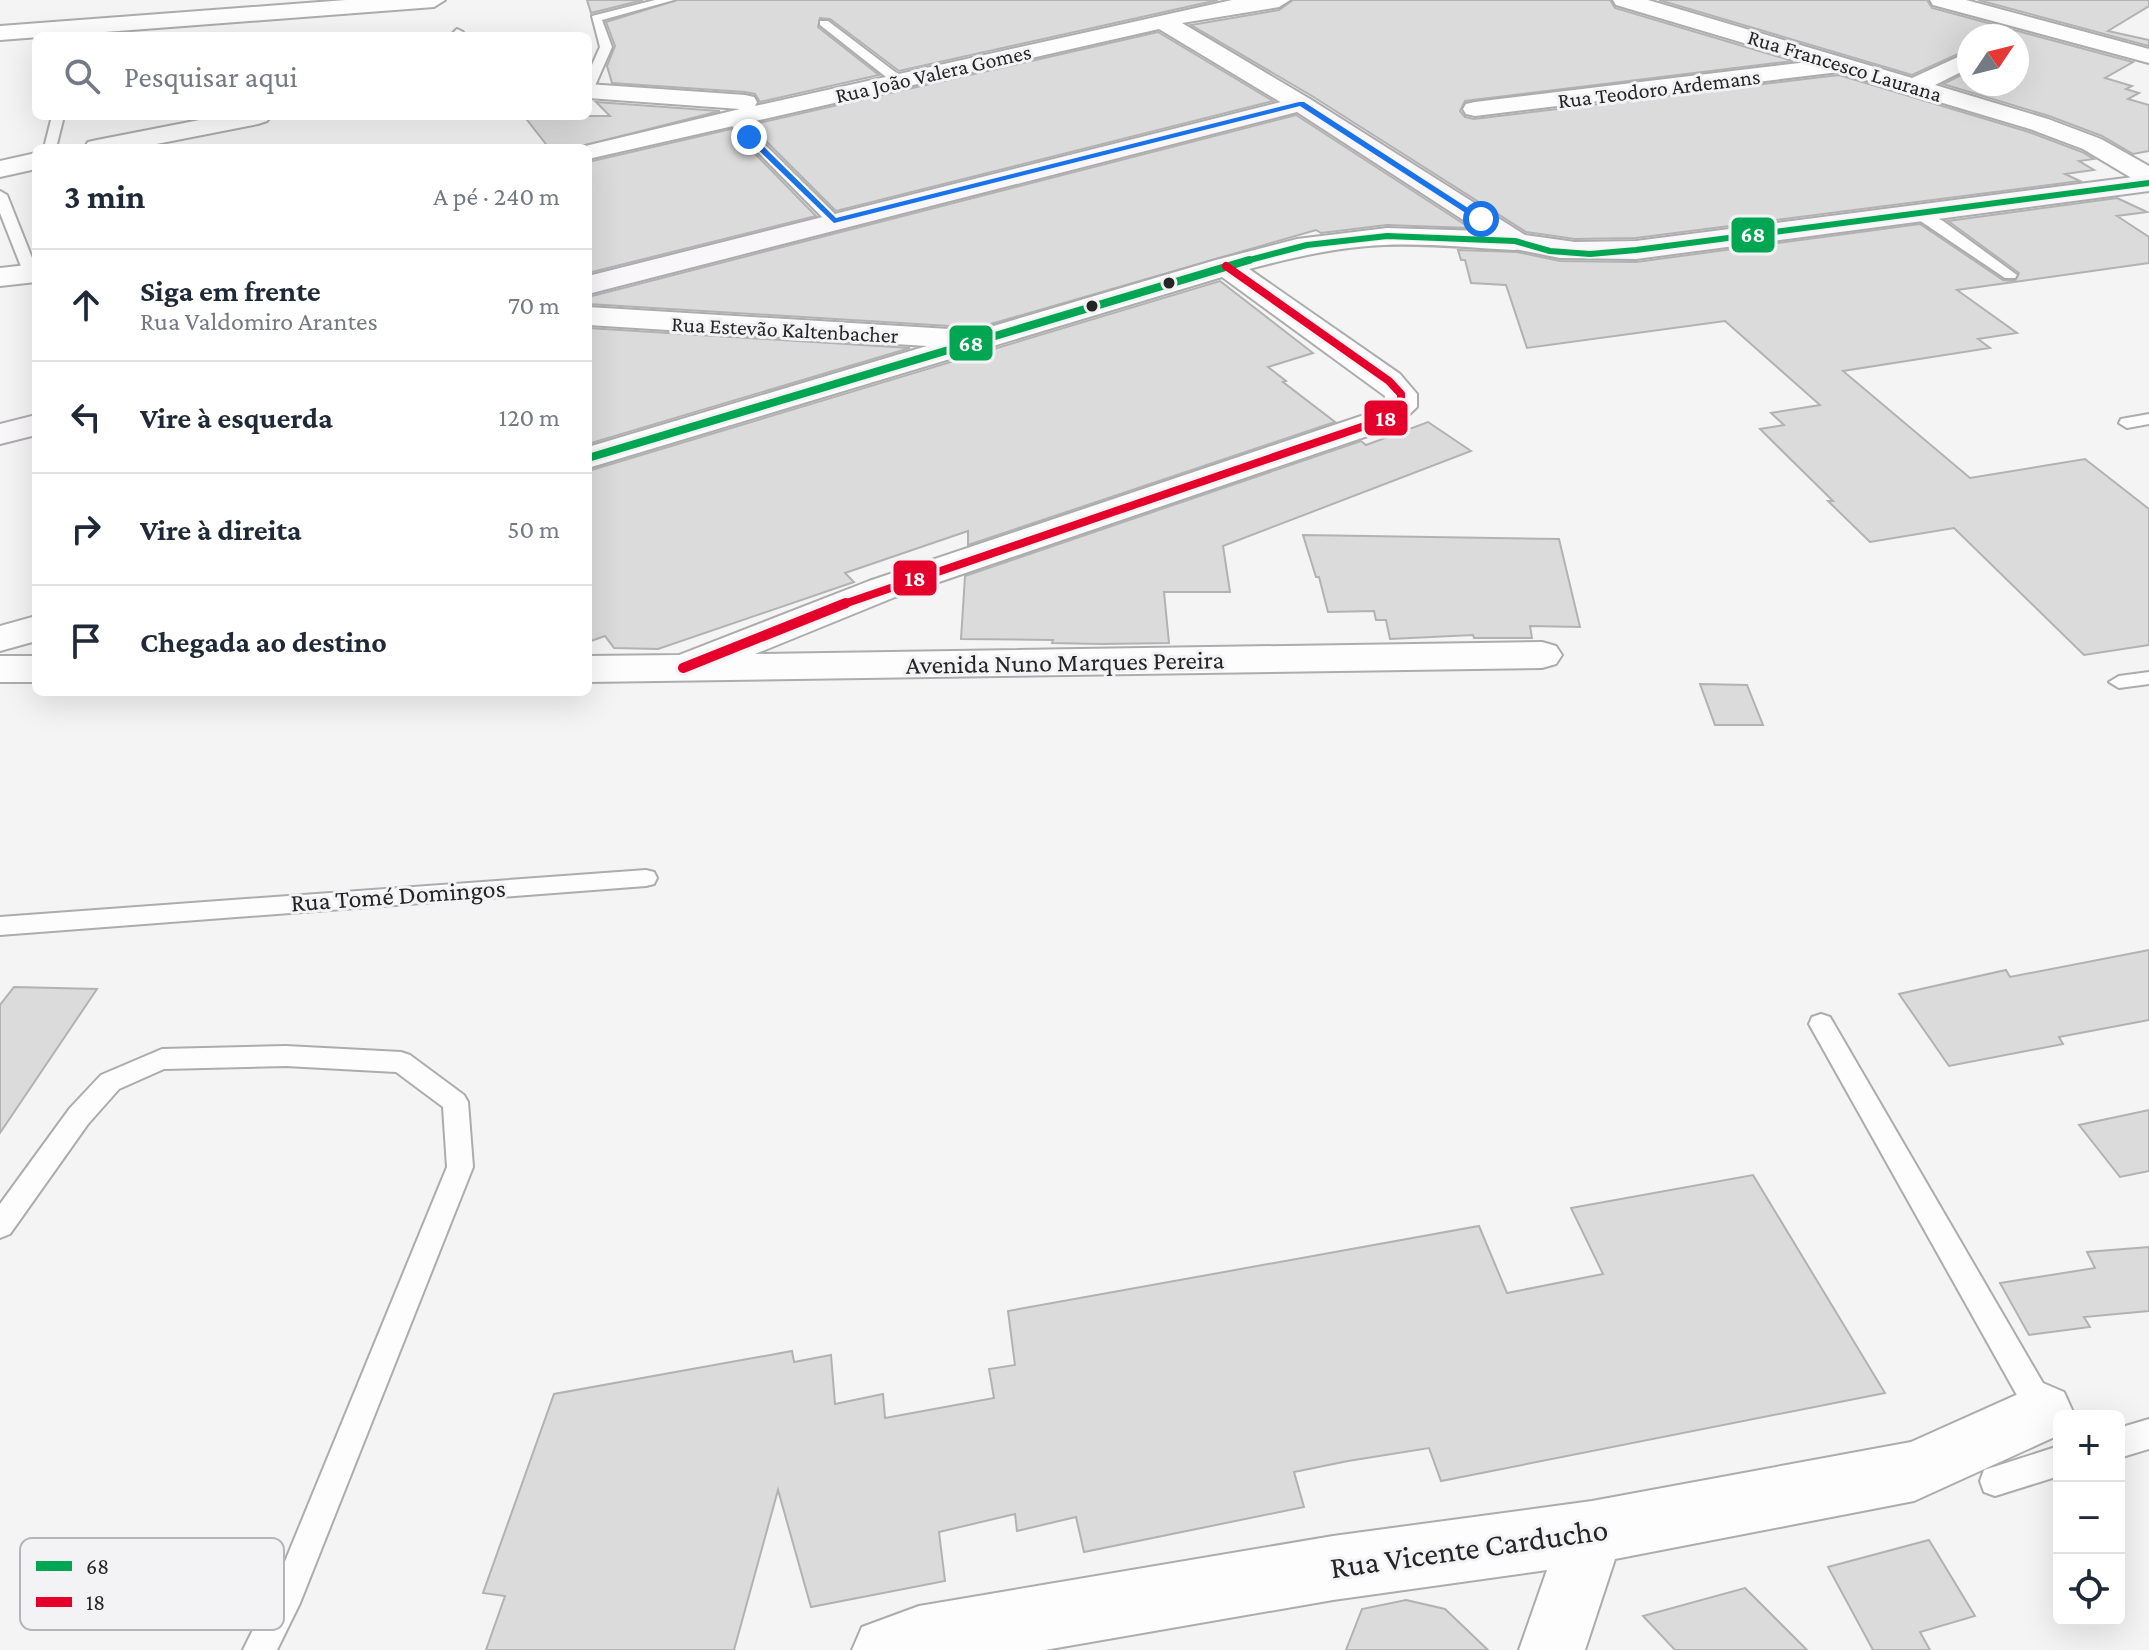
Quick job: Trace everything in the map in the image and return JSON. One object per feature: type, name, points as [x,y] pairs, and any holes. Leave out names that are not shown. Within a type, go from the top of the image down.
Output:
[{"type":"street","points":[[0,33],[434,0]]},
{"type":"street","name":"Rua João Valera Gomes","points":[[592,150],[1239,5],[1279,0]]},
{"type":"street","name":"Rua Francesco Laurana","points":[[1624,0],[2065,132],[2092,144],[2146,184]]},
{"type":"street","points":[[1941,0],[2149,56]]},
{"type":"street","points":[[1164,22],[1301,104],[1515,241]]},
{"type":"street","name":"Rua Teodoro Ardemans","points":[[1475,109],[1844,65]]},
{"type":"street","points":[[1915,86],[1957,65]]},
{"type":"street","points":[[592,89],[789,105]]},
{"type":"street","points":[[592,284],[1301,104]]},
{"type":"street","points":[[117,144],[238,120]]},
{"type":"street","points":[[0,169],[32,162]]},
{"type":"street","points":[[592,457],[1226,266],[1307,245],[1357,238],[1515,241],[1550,251],[1590,254],[2146,184]]},
{"type":"street","points":[[683,668],[882,589],[1385,419],[1401,407],[1401,394],[1389,381],[1226,266]]},
{"type":"street","points":[[0,277],[32,274]]},
{"type":"street","name":"Rua Estevão Kaltenbacher","points":[[592,316],[982,340]]},
{"type":"street","points":[[0,434],[32,426]]},
{"type":"street","points":[[0,639],[32,629]]},
{"type":"street","name":"Avenida Nuno Marques Pereira","points":[[592,669],[1542,655]]},
{"type":"street","points":[[0,669],[32,669]]},
{"type":"street","name":"Rua Vicente Carducho","points":[[885,1650],[934,1636],[1333,1568],[1592,1532],[1914,1471],[2051,1437]]},
{"type":"street","points":[[1552,1650],[1592,1532]]},
{"type":"lane","points":[[592,80],[606,47],[596,18],[668,0]]},
{"type":"lane","points":[[824,23],[899,81]]},
{"type":"lane","points":[[732,119],[834,221]]},
{"type":"lane","points":[[51,144],[57,120]]},
{"type":"lane","points":[[0,195],[32,272]]},
{"type":"lane","points":[[1915,211],[2010,275]]},
{"type":"lane","points":[[2127,423],[2149,419]]},
{"type":"lane","points":[[2119,682],[2149,678]]},
{"type":"lane","name":"Rua Tomé Domingos","points":[[0,926],[646,878]]},
{"type":"lane","points":[[1821,1024],[2051,1437],[1995,1481]]},
{"type":"lane","points":[[0,1226],[79,1116],[110,1082],[162,1059],[286,1056],[401,1062],[455,1102],[460,1167],[284,1602]]},
{"type":"lane","points":[[2125,1441],[2149,1434]]},
{"type":"lane","points":[[259,1650],[269,1630]]},
{"type":"building","points":[[587,0],[643,0],[591,13]]},
{"type":"building","points":[[677,0],[1218,0],[899,71],[830,19],[820,18],[818,27],[879,75],[760,102],[755,94],[745,92],[612,83],[607,66],[615,46],[606,22]]},
{"type":"building","points":[[1293,0],[1610,0],[1615,8],[1793,61],[1465,101],[1460,111],[1465,117],[1474,119],[1839,75],[2029,132],[2094,159],[2079,161],[2094,170],[2065,174],[2080,181],[1636,238],[1575,239],[1526,232],[1312,96],[1191,25],[1279,10]]},
{"type":"building","points":[[1659,0],[1927,0],[1932,8],[1992,24],[1957,24],[1957,54],[1912,75]]},
{"type":"building","points":[[1978,0],[2149,0],[2149,6],[2108,31],[2149,40],[2149,46]]},
{"type":"building","points":[[1158,32],[1273,101],[836,211],[750,125]]},
{"type":"building","points":[[2029,34],[2133,62],[2105,78],[2132,86],[2126,89],[2139,93],[2128,99],[2149,105],[2149,151],[2133,154],[2102,136],[1983,96],[2029,96]]},
{"type":"building","points":[[1957,77],[1957,88],[1943,84]]},
{"type":"building","points":[[596,102],[720,111],[590,144],[546,144],[527,120],[592,120],[592,116],[610,116]]},
{"type":"building","points":[[1296,115],[1470,228],[1387,225],[1321,233],[1316,230],[963,332],[949,326],[592,304],[592,296]]},
{"type":"building","points":[[731,129],[816,216],[592,272],[592,161]]},
{"type":"building","points":[[2117,198],[2147,212],[2117,216],[2149,237],[2149,263],[1957,290],[2017,333],[1978,339],[1990,348],[1843,371],[1970,478],[2085,459],[2149,509],[2149,645],[2084,655],[1954,528],[1870,542],[1760,429],[1784,425],[1771,413],[1820,405],[1725,321],[1527,348],[1506,285],[1471,283],[1465,260],[1461,260],[1458,250],[1517,252],[1560,261],[1636,262],[1920,224],[2003,280],[2015,281],[2019,273],[1948,221]]},
{"type":"building","points":[[1220,281],[1313,353],[1268,367],[1335,422],[968,545],[968,531],[845,573],[854,582],[658,649],[614,648],[605,636],[592,641],[592,470]]},
{"type":"building","points":[[592,328],[910,348],[592,443]]},
{"type":"building","points":[[1428,422],[1471,451],[1223,546],[1230,592],[1164,592],[1169,643],[961,639],[965,576],[1361,441],[1366,445]]},
{"type":"building","points":[[1303,535],[1559,539],[1580,627],[1530,626],[1532,638],[1474,638],[1473,635],[1390,639],[1386,620],[1376,620],[1374,611],[1328,612]]},
{"type":"building","points":[[1700,684],[1747,685],[1763,725],[1715,725]]},
{"type":"building","points":[[2149,950],[2149,1020],[2059,1037],[2063,1044],[1949,1066],[1899,994],[2006,970],[2010,977]]},
{"type":"building","points":[[14,987],[97,989],[0,1133],[0,1005]]},
{"type":"building","points":[[2149,1110],[2149,1171],[2120,1177],[2079,1125]]},
{"type":"building","points":[[1753,1175],[1885,1393],[1441,1481],[1429,1448],[1348,1461],[1294,1472],[1304,1507],[1084,1552],[1076,1517],[1017,1531],[1015,1514],[939,1532],[945,1581],[811,1607],[778,1490],[734,1650],[486,1650],[505,1596],[483,1593],[554,1394],[792,1351],[794,1362],[831,1355],[835,1404],[883,1394],[885,1418],[994,1398],[989,1369],[1015,1365],[1008,1311],[1479,1226],[1507,1293],[1603,1274],[1571,1208]]},
{"type":"building","points":[[2149,1247],[2149,1311],[2084,1317],[2090,1327],[2029,1335],[2000,1283],[2095,1268],[2087,1252]]},
{"type":"building","points":[[1929,1540],[1975,1616],[1920,1632],[1930,1650],[1873,1650],[1828,1567]]},
{"type":"building","points":[[1745,1588],[1807,1650],[1675,1650],[1643,1616]]},
{"type":"building","points":[[1406,1600],[1445,1609],[1488,1650],[1346,1650],[1362,1609]]},
{"type":"transit line","name":"68","points":[[592,457],[1226,266],[1307,245],[1387,236],[1515,241],[1550,251],[1590,254],[2149,183]]},
{"type":"transit line","name":"18","points":[[683,668],[882,589],[1385,419],[1401,407],[1401,394],[1389,381],[1226,266]]},
{"type":"route","points":[[749,137],[834,221],[1301,104],[1481,219]]}]
